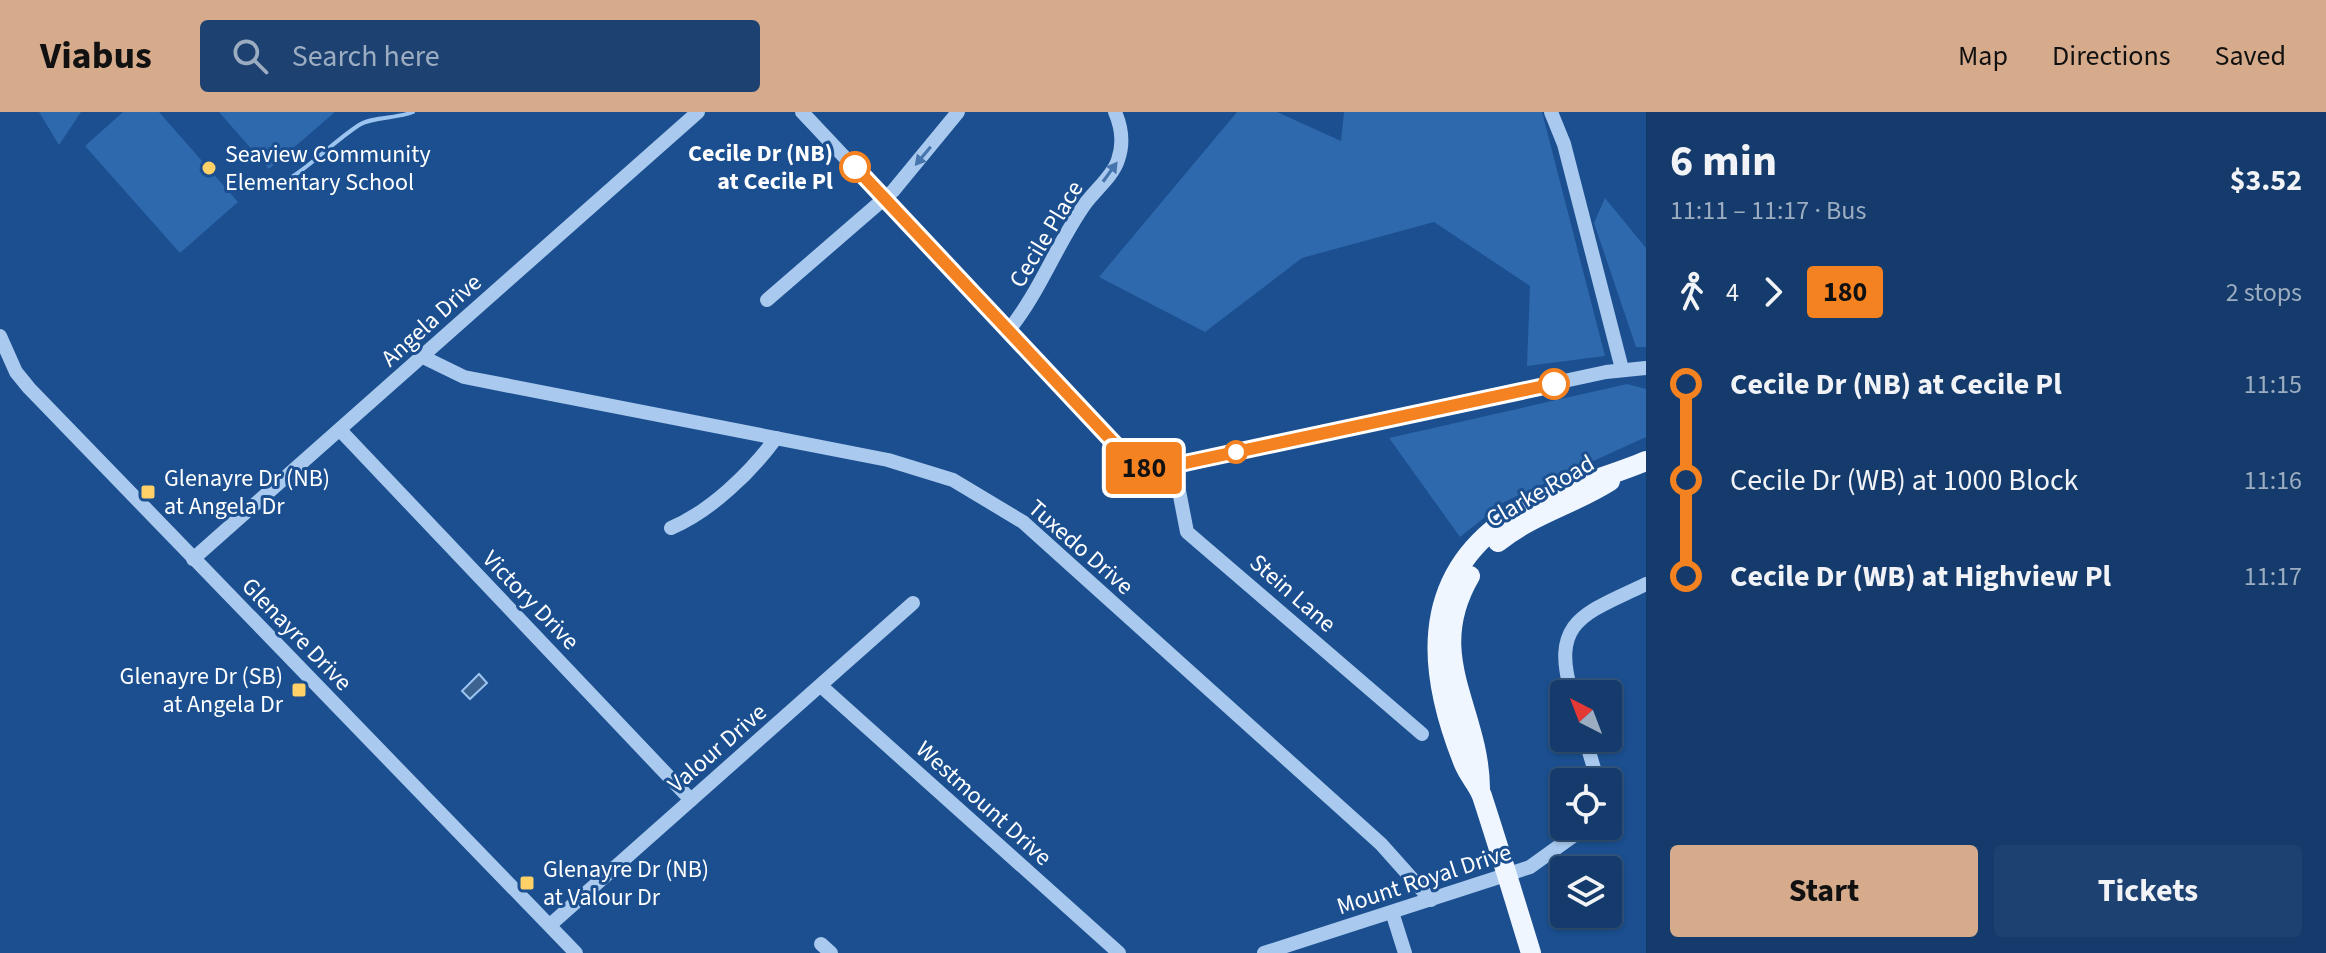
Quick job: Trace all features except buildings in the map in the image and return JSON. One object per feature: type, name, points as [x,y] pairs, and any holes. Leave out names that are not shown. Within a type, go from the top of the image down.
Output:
[{"type":"main road","name":"Clarke Road","points":[[1531,953],[1480,792],[1465,766],[1437,668],[1438,619],[1449,586],[1478,544],[1518,512],[1577,484],[1638,464]]},
{"type":"street","name":"Angela Drive","points":[[193,559],[698,112]]},
{"type":"street","points":[[802,112],[1134,464],[1148,469],[1622,369],[1646,368]]},
{"type":"street","points":[[767,300],[885,198],[958,112]]},
{"type":"street","name":"Cecile Place","points":[[1008,331],[1032,302],[1084,206],[1117,164],[1122,145],[1121,125],[1115,112]]},
{"type":"street","points":[[1551,112],[1564,144],[1622,369]]},
{"type":"street","name":"Glenayre Drive","points":[[0,336],[16,372],[29,388],[576,953]]},
{"type":"street","name":"Tuxedo Drive","points":[[423,357],[464,377],[888,460],[953,480],[1023,522],[1381,844],[1431,900]]},
{"type":"street","name":"Victory Drive","points":[[340,430],[691,800]]},
{"type":"street","points":[[671,528],[692,519],[763,456],[776,438]]},
{"type":"street","name":"Stein Lane","points":[[1174,465],[1187,532],[1422,734]]},
{"type":"street","points":[[1568,680],[1563,659],[1566,638],[1572,627],[1603,605],[1646,584]]},
{"type":"street","name":"Valour Drive","points":[[550,925],[913,603]]},
{"type":"street","name":"Westmount Drive","points":[[821,686],[1119,953]]},
{"type":"street","name":"Mount Royal Drive","points":[[1264,953],[1507,875],[1542,861],[1569,840]]},
{"type":"street","points":[[1392,912],[1405,953]]},
{"type":"shaded area","points":[[39,112],[81,112],[59,145]]},
{"type":"shaded area","points":[[123,112],[159,112],[238,202],[180,253],[85,146]]},
{"type":"shaded area","points":[[219,112],[335,112],[269,169]]},
{"type":"shaded area","points":[[1237,112],[1277,112],[1341,141],[1344,112],[1542,112],[1605,356],[1527,366],[1530,286],[1434,222],[1302,258],[1205,332],[1099,277]]},
{"type":"shaded area","points":[[1605,198],[1646,248],[1646,347],[1636,347],[1594,223]]},
{"type":"shaded area","points":[[1627,384],[1646,389],[1646,437],[1504,502],[1460,537],[1389,438]]},
{"type":"shaded area","points":[[479,674],[487,683],[470,699],[462,691]]},
{"type":"waterway","points":[[268,190],[305,168],[359,125],[413,112]]},
{"type":"bus line","name":"180","points":[[855,167],[1127,457],[1141,467],[1155,469],[1554,384]]},
{"type":"place","name":"Cecile Dr (NB) at Cecile Pl","points":[[855,167]]},
{"type":"place","name":"Seaview Community Elementary School","points":[[209,168]]},
{"type":"place","name":"Glenayre Dr (NB) at Angela Dr","points":[[148,492]]},
{"type":"place","name":"Glenayre Dr (SB) at Angela Dr","points":[[299,690]]},
{"type":"place","name":"Glenayre Dr (NB) at Valour Dr","points":[[527,883]]}]
